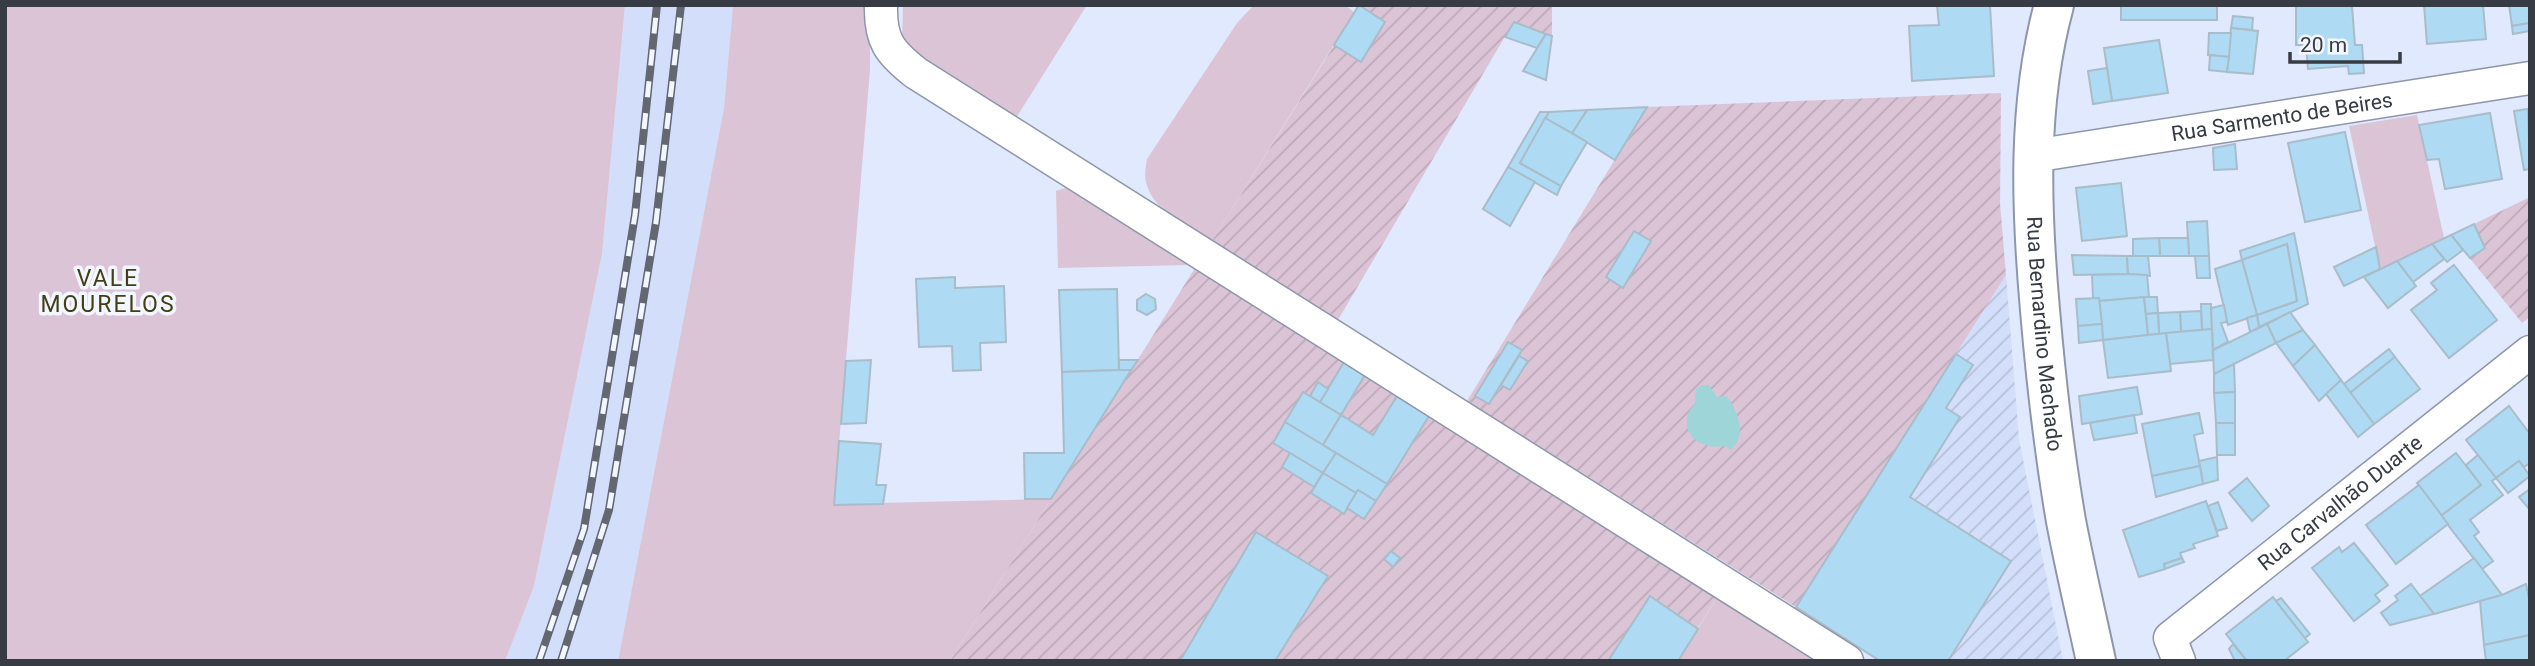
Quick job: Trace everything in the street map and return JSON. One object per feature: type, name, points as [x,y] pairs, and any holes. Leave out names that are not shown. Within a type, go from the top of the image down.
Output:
[{"type":"main road","name":"Rua Bernardino Machado","points":[[2054,5],[2038,79],[2033,156],[2034,242],[2046,379],[2066,521],[2096,661]]},
{"type":"street","points":[[881,5],[880,22],[884,40],[896,58],[916,73],[1847,661]]},
{"type":"street","name":"Rua Sarmento de Beires","points":[[2033,156],[2530,78]]},
{"type":"street","name":"Rua Carvalhão Duarte","points":[[2179,661],[2170,638],[2530,352]]},
{"type":"shaded area","points":[[5,5],[625,5],[602,254],[534,586],[505,661],[5,661]]},
{"type":"shaded area","points":[[625,5],[733,5],[724,108],[618,661],[505,661],[534,586],[602,254]]},
{"type":"shaded area","points":[[733,5],[864,5],[865,23],[870,36],[870,70],[834,504],[1051,499],[950,661],[618,661],[724,108]]},
{"type":"shaded area","points":[[903,5],[1087,5],[1016,118],[915,55],[902,43]]},
{"type":"shaded area","points":[[1254,5],[1345,5],[1354,12],[1212,241],[1173,217],[1156,202],[1145,179],[1145,170],[1147,159],[1237,23]]},
{"type":"shaded area","points":[[1359,5],[1552,5],[1552,36],[1513,23],[1338,320],[1212,241]]},
{"type":"shaded area","points":[[2001,93],[2000,203],[2006,275],[1796,607],[1467,401],[1647,107]]},
{"type":"shaded area","points":[[2417,115],[2444,238],[2380,269],[2349,126]]},
{"type":"shaded area","points":[[1068,187],[1190,265],[1058,268],[1056,191]]},
{"type":"shaded area","points":[[2530,197],[2530,317],[2522,323],[2451,235]]},
{"type":"shaded area","points":[[1195,268],[1717,598],[1677,661],[950,661]]},
{"type":"shaded area","points":[[2006,275],[2019,439],[2063,661],[1880,661],[1796,607]]},
{"type":"shaded area","points":[[1709,385],[1717,397],[1726,396],[1734,408],[1740,431],[1731,450],[1725,446],[1710,446],[1696,441],[1688,430],[1688,414],[1695,403],[1696,389]]},
{"type":"shaded area","points":[[1717,598],[1811,658],[1809,661],[1678,661]]},
{"type":"building","points":[[1359,5],[1385,22],[1361,62],[1334,45]]},
{"type":"building","points":[[1937,5],[1990,5],[1994,76],[1912,81],[1909,26],[1939,25]]},
{"type":"building","points":[[2121,5],[2217,5],[2217,20],[2121,20]]},
{"type":"building","points":[[2296,5],[2352,6],[2355,45],[2362,45],[2364,73],[2349,74],[2348,66],[2308,69],[2306,45],[2296,45]]},
{"type":"building","points":[[2424,5],[2483,5],[2486,39],[2427,44]]},
{"type":"building","points":[[2509,5],[2530,5],[2530,23],[2512,26]]},
{"type":"building","points":[[2233,16],[2253,18],[2252,30],[2231,28]]},
{"type":"building","points":[[1514,22],[1546,34],[1537,48],[1505,37]]},
{"type":"building","points":[[2530,23],[2530,31],[2513,34],[2512,26]]},
{"type":"building","points":[[2231,28],[2258,31],[2253,74],[2227,72]]},
{"type":"building","points":[[2209,33],[2231,33],[2229,57],[2208,55]]},
{"type":"building","points":[[1546,34],[1552,36],[1546,80],[1523,71]]},
{"type":"building","points":[[2159,40],[2168,93],[2112,101],[2104,48]]},
{"type":"building","points":[[2210,55],[2229,57],[2227,72],[2209,70]]},
{"type":"building","points":[[2107,68],[2112,101],[2093,104],[2088,71]]},
{"type":"building","points":[[1647,107],[1615,160],[1572,133],[1587,110]]},
{"type":"building","points":[[2528,109],[2530,169],[2524,170],[2514,111]]},
{"type":"building","points":[[1587,110],[1572,133],[1545,118],[1549,112]]},
{"type":"building","points":[[1540,112],[1549,112],[1520,163],[1561,186],[1557,195],[1508,167]]},
{"type":"building","points":[[2490,113],[2502,179],[2445,189],[2439,159],[2427,160],[2419,125]]},
{"type":"building","points":[[1545,118],[1587,142],[1561,186],[1520,163]]},
{"type":"building","points":[[2345,132],[2361,210],[2305,222],[2288,143]]},
{"type":"building","points":[[2235,144],[2237,169],[2214,170],[2213,148]]},
{"type":"building","points":[[1508,167],[1535,182],[1510,226],[1483,209]]},
{"type":"building","points":[[2121,183],[2127,236],[2082,241],[2076,188]]},
{"type":"building","points":[[2207,221],[2209,256],[2189,256],[2187,222]]},
{"type":"building","points":[[2474,224],[2485,248],[2470,258],[2451,235]]},
{"type":"building","points":[[1634,231],[1651,241],[1623,288],[1606,277]]},
{"type":"building","points":[[2294,233],[2308,304],[2259,327],[2257,315],[2297,301],[2287,244],[2242,260],[2240,251]]},
{"type":"building","points":[[2451,235],[2463,250],[2447,262],[2432,244]]},
{"type":"building","points":[[2159,238],[2188,238],[2189,256],[2160,256]]},
{"type":"building","points":[[2159,238],[2160,256],[2133,256],[2133,239]]},
{"type":"building","points":[[2287,244],[2297,301],[2257,315],[2242,260]]},
{"type":"building","points":[[2432,244],[2444,259],[2413,282],[2397,261]]},
{"type":"building","points":[[2376,247],[2380,269],[2344,286],[2334,267]]},
{"type":"building","points":[[2072,255],[2127,256],[2128,274],[2074,275]]},
{"type":"building","points":[[2127,256],[2148,256],[2150,276],[2128,274]]},
{"type":"building","points":[[2195,256],[2209,256],[2210,278],[2197,278]]},
{"type":"building","points":[[2242,260],[2257,315],[2228,325],[2215,269]]},
{"type":"building","points":[[2397,261],[2416,286],[2388,308],[2364,277]]},
{"type":"building","points":[[2454,265],[2497,320],[2449,358],[2411,310],[2437,290],[2431,283]]},
{"type":"building","points":[[2092,275],[2147,275],[2149,297],[2099,301],[2099,298],[2093,298]]},
{"type":"building","points":[[955,277],[955,288],[1004,286],[1006,342],[980,343],[981,370],[953,371],[952,346],[919,347],[916,279]]},
{"type":"building","points":[[1117,289],[1119,370],[1062,372],[1059,290]]},
{"type":"building","points":[[1146,294],[1155,299],[1156,309],[1147,315],[1137,310],[1137,300]]},
{"type":"building","points":[[2144,297],[2148,335],[2103,340],[2099,301]]},
{"type":"building","points":[[2144,297],[2157,297],[2158,313],[2146,314]]},
{"type":"building","points":[[2099,298],[2102,324],[2078,326],[2076,299]]},
{"type":"building","points":[[2201,304],[2211,304],[2212,329],[2202,330]]},
{"type":"building","points":[[2224,305],[2227,322],[2221,323],[2228,342],[2213,350],[2211,308]]},
{"type":"building","points":[[2201,311],[2202,330],[2181,332],[2180,312]]},
{"type":"building","points":[[2180,312],[2181,332],[2159,334],[2158,313]]},
{"type":"building","points":[[2290,312],[2303,330],[2276,343],[2267,324]]},
{"type":"building","points":[[2158,313],[2159,334],[2148,335],[2146,314]]},
{"type":"building","points":[[2257,315],[2259,327],[2250,332],[2247,318]]},
{"type":"building","points":[[2102,324],[2103,340],[2079,343],[2078,326]]},
{"type":"building","points":[[2267,324],[2276,343],[2214,374],[2213,350]]},
{"type":"building","points":[[2212,329],[2213,360],[2170,364],[2166,333]]},
{"type":"building","points":[[2303,330],[2315,345],[2293,366],[2276,343]]},
{"type":"building","points":[[2166,333],[2171,371],[2108,378],[2103,340]]},
{"type":"building","points":[[1508,342],[1522,350],[1489,404],[1475,396]]},
{"type":"building","points":[[2315,345],[2341,380],[2319,401],[2293,366]]},
{"type":"building","points":[[2389,349],[2395,357],[2350,393],[2344,384]]},
{"type":"building","points":[[1956,354],[1973,365],[1946,408],[1960,417],[1910,497],[2011,561],[1948,661],[1880,661],[1796,607]]},
{"type":"building","points":[[1519,356],[1528,361],[1510,390],[1501,385]]},
{"type":"building","points":[[2395,357],[2420,389],[2374,424],[2350,393]]},
{"type":"building","points":[[871,360],[866,423],[841,424],[846,361]]},
{"type":"building","points":[[1119,360],[1138,360],[1131,370],[1119,370]]},
{"type":"building","points":[[1344,362],[1365,375],[1341,415],[1320,402]]},
{"type":"building","points":[[2234,364],[2235,392],[2214,393],[2214,374]]},
{"type":"building","points":[[1131,370],[1051,499],[1025,499],[1024,453],[1064,453],[1062,372]]},
{"type":"building","points":[[2341,380],[2374,424],[2358,437],[2326,394]]},
{"type":"building","points":[[1318,382],[1328,389],[1320,402],[1310,396]]},
{"type":"building","points":[[2137,387],[2142,414],[2082,424],[2079,396]]},
{"type":"building","points":[[1303,392],[1341,415],[1323,445],[1285,422]]},
{"type":"building","points":[[2235,392],[2235,423],[2216,423],[2214,393]]},
{"type":"building","points":[[1397,396],[1429,416],[1387,484],[1323,445],[1341,415],[1373,435]]},
{"type":"building","points":[[2509,406],[2530,434],[2530,463],[2524,467],[2519,461],[2496,478],[2466,440]]},
{"type":"building","points":[[2199,413],[2203,433],[2194,435],[2200,466],[2152,476],[2142,424]]},
{"type":"building","points":[[2134,415],[2137,433],[2094,440],[2090,423]]},
{"type":"building","points":[[1285,422],[1336,453],[1323,473],[1273,443]]},
{"type":"building","points":[[2216,423],[2235,423],[2235,455],[2217,455]]},
{"type":"building","points":[[839,441],[881,444],[876,485],[886,485],[883,504],[834,505]]},
{"type":"building","points":[[1290,453],[1323,473],[1314,487],[1282,467]]},
{"type":"building","points":[[1336,453],[1387,484],[1376,501],[1358,490],[1356,493],[1323,473]]},
{"type":"building","points":[[2456,453],[2481,485],[2441,516],[2417,483]]},
{"type":"building","points":[[2478,455],[2496,478],[2492,481],[2503,495],[2470,520],[2479,532],[2474,536],[2493,561],[2482,569],[2441,516],[2481,485],[2466,465]]},
{"type":"building","points":[[2217,457],[2218,480],[2203,484],[2199,461]]},
{"type":"building","points":[[2519,461],[2530,476],[2508,493],[2496,478]]},
{"type":"building","points":[[2200,466],[2203,484],[2156,497],[2152,476]]},
{"type":"building","points":[[1323,473],[1356,493],[1344,514],[1311,493]]},
{"type":"building","points":[[2247,478],[2269,506],[2252,521],[2229,493]]},
{"type":"building","points":[[2419,485],[2448,524],[2396,564],[2366,525]]},
{"type":"building","points":[[2530,489],[2530,510],[2519,497]]},
{"type":"building","points":[[1358,490],[1376,501],[1364,519],[1347,508]]},
{"type":"building","points":[[2206,501],[2218,536],[2193,544],[2195,548],[2180,553],[2182,558],[2164,564],[2165,569],[2139,577],[2123,530]]},
{"type":"building","points":[[2218,502],[2227,528],[2217,531],[2208,506]]},
{"type":"building","points":[[1256,532],[1328,576],[1275,661],[1180,661]]},
{"type":"building","points":[[2354,543],[2388,585],[2375,595],[2380,601],[2354,621],[2312,568],[2339,547],[2342,552]]},
{"type":"building","points":[[1391,551],[1400,558],[1393,567],[1384,559]]},
{"type":"building","points":[[2182,558],[2184,562],[2165,569],[2164,564]]},
{"type":"building","points":[[2474,558],[2502,595],[2434,614],[2420,596]]},
{"type":"building","points":[[2411,584],[2434,614],[2390,625],[2381,613],[2398,600],[2395,596]]},
{"type":"building","points":[[2526,584],[2530,604],[2530,635],[2484,645],[2480,601]]},
{"type":"building","points":[[1650,596],[1698,629],[1678,661],[1608,661]]},
{"type":"building","points":[[2273,597],[2308,642],[2284,661],[2247,661],[2226,634]]},
{"type":"building","points":[[2281,598],[2310,634],[2305,638],[2276,601]]},
{"type":"building","points":[[2530,635],[2530,661],[2486,661],[2484,645]]},
{"type":"building","points":[[2233,644],[2247,661],[2235,661],[2229,649]]},
{"type":"railway","points":[[539,661],[584,529],[635,215],[657,5]]},
{"type":"railway","points":[[561,661],[609,510],[656,222],[681,5]]},
{"type":"district","name":"VALE MOURELOS","points":[[108,291]]}]
